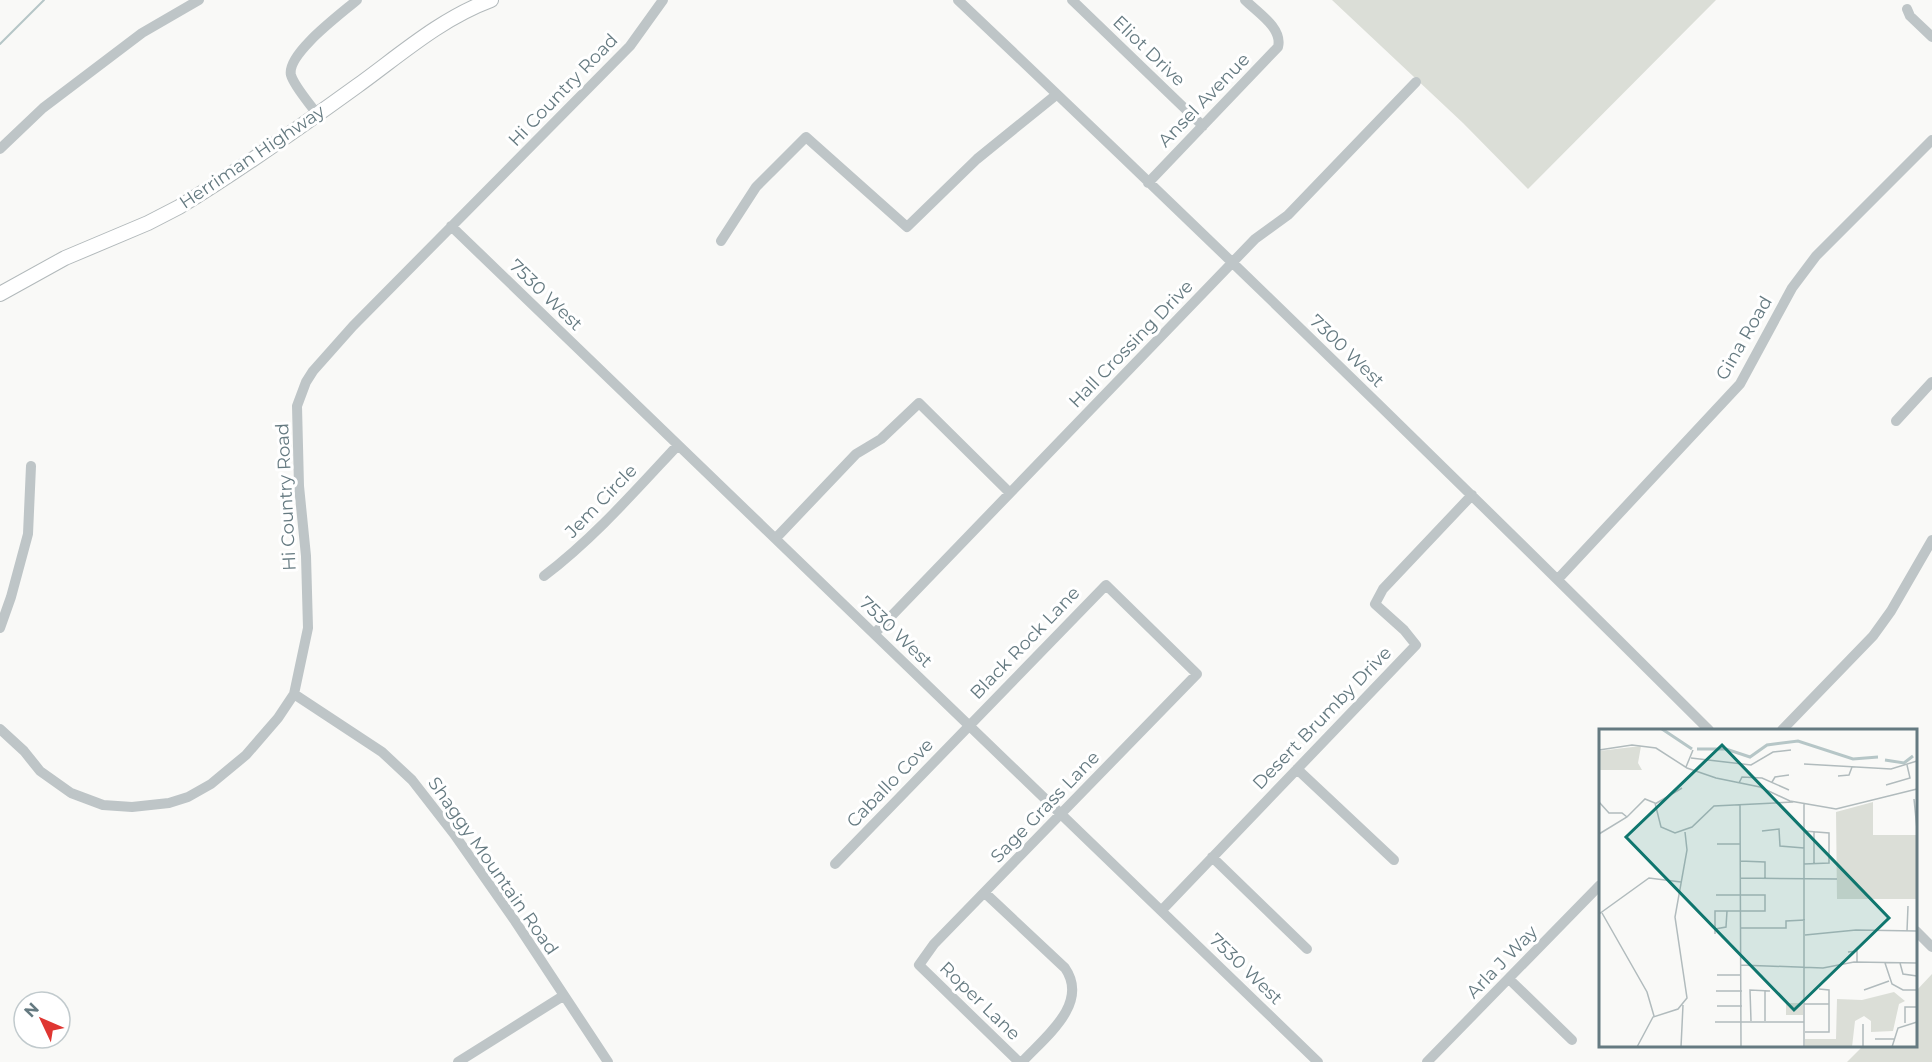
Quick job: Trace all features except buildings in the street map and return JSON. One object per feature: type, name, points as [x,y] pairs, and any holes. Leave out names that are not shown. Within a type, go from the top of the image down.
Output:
[{"type":"main road","name":"Herriman Highway","points":[[0,294],[65,258],[148,223],[179,207],[317,114],[439,25],[491,0]]},
{"type":"street","points":[[0,149],[43,108],[133,40],[199,0]]},
{"type":"street","points":[[317,114],[293,79],[292,63],[317,35],[357,0]]},
{"type":"street","name":"Hi Country Road","points":[[0,729],[24,751],[40,771],[71,793],[103,805],[148,807],[188,797],[211,784],[229,771],[278,718],[294,694],[308,628],[306,556],[299,486],[297,406],[306,382],[353,326],[630,46],[663,0]]},
{"type":"street","name":"7300 West","points":[[958,0],[1233,262],[1558,579],[1708,729]]},
{"type":"street","name":"Eliot Drive","points":[[1072,0],[1203,126]]},
{"type":"street","name":"Ansel Avenue","points":[[1148,183],[1275,50],[1279,38],[1276,30],[1245,0]]},
{"type":"street","points":[[1907,9],[1910,16],[1932,37]]},
{"type":"street","name":"Hall Crossing Drive","points":[[874,634],[1233,262],[1260,235],[1293,210],[1416,82]]},
{"type":"street","points":[[721,241],[756,187],[806,137],[907,227],[976,159],[1056,94]]},
{"type":"street","name":"Gina Road","points":[[1558,579],[1740,384],[1792,288],[1816,256],[1932,140]]},
{"type":"street","name":"7530 West","points":[[451,226],[1318,1062]]},
{"type":"street","points":[[1896,421],[1932,382]]},
{"type":"street","points":[[776,538],[856,454],[881,439],[919,403],[1010,493]]},
{"type":"street","name":"Jem Circle","points":[[544,576],[598,531],[678,444]]},
{"type":"street","points":[[0,627],[11,597],[28,534],[31,466]]},
{"type":"street","name":"Desert Brumby Drive","points":[[1162,910],[1416,645],[1404,630],[1375,604],[1383,589],[1472,495]]},
{"type":"street","points":[[1783,729],[1873,636],[1891,611],[1932,540]]},
{"type":"street","name":"Black Rock Lane","points":[[968,725],[1106,585],[1197,674]]},
{"type":"street","name":"Sage Grass Lane","points":[[919,964],[934,944],[1197,674]]},
{"type":"street","name":"Shaggy Mountain Road","points":[[294,694],[382,752],[412,780],[454,834],[608,1062]]},
{"type":"street","name":"Caballo Cove","points":[[835,864],[968,725]]},
{"type":"street","points":[[1298,769],[1394,860]]},
{"type":"street","points":[[1212,858],[1307,949]]},
{"type":"street","name":"Arla J Way","points":[[1427,1062],[1599,891]]},
{"type":"street","points":[[985,893],[1065,968],[1072,985],[1069,1010],[1020,1062]]},
{"type":"street","points":[[1917,932],[1932,947]]},
{"type":"street","name":"Roper Lane","points":[[919,964],[1020,1062]]},
{"type":"street","points":[[1509,979],[1572,1040]]},
{"type":"street","points":[[458,1062],[563,996]]},
{"type":"shaded area","points":[[1332,0],[1716,0],[1528,189],[1463,123]]},
{"type":"shaded area","points":[[1932,974],[1932,1062],[1847,1062],[1862,1047],[1917,1047],[1917,990]]},
{"type":"waterway","points":[[0,44],[44,0]]}]
